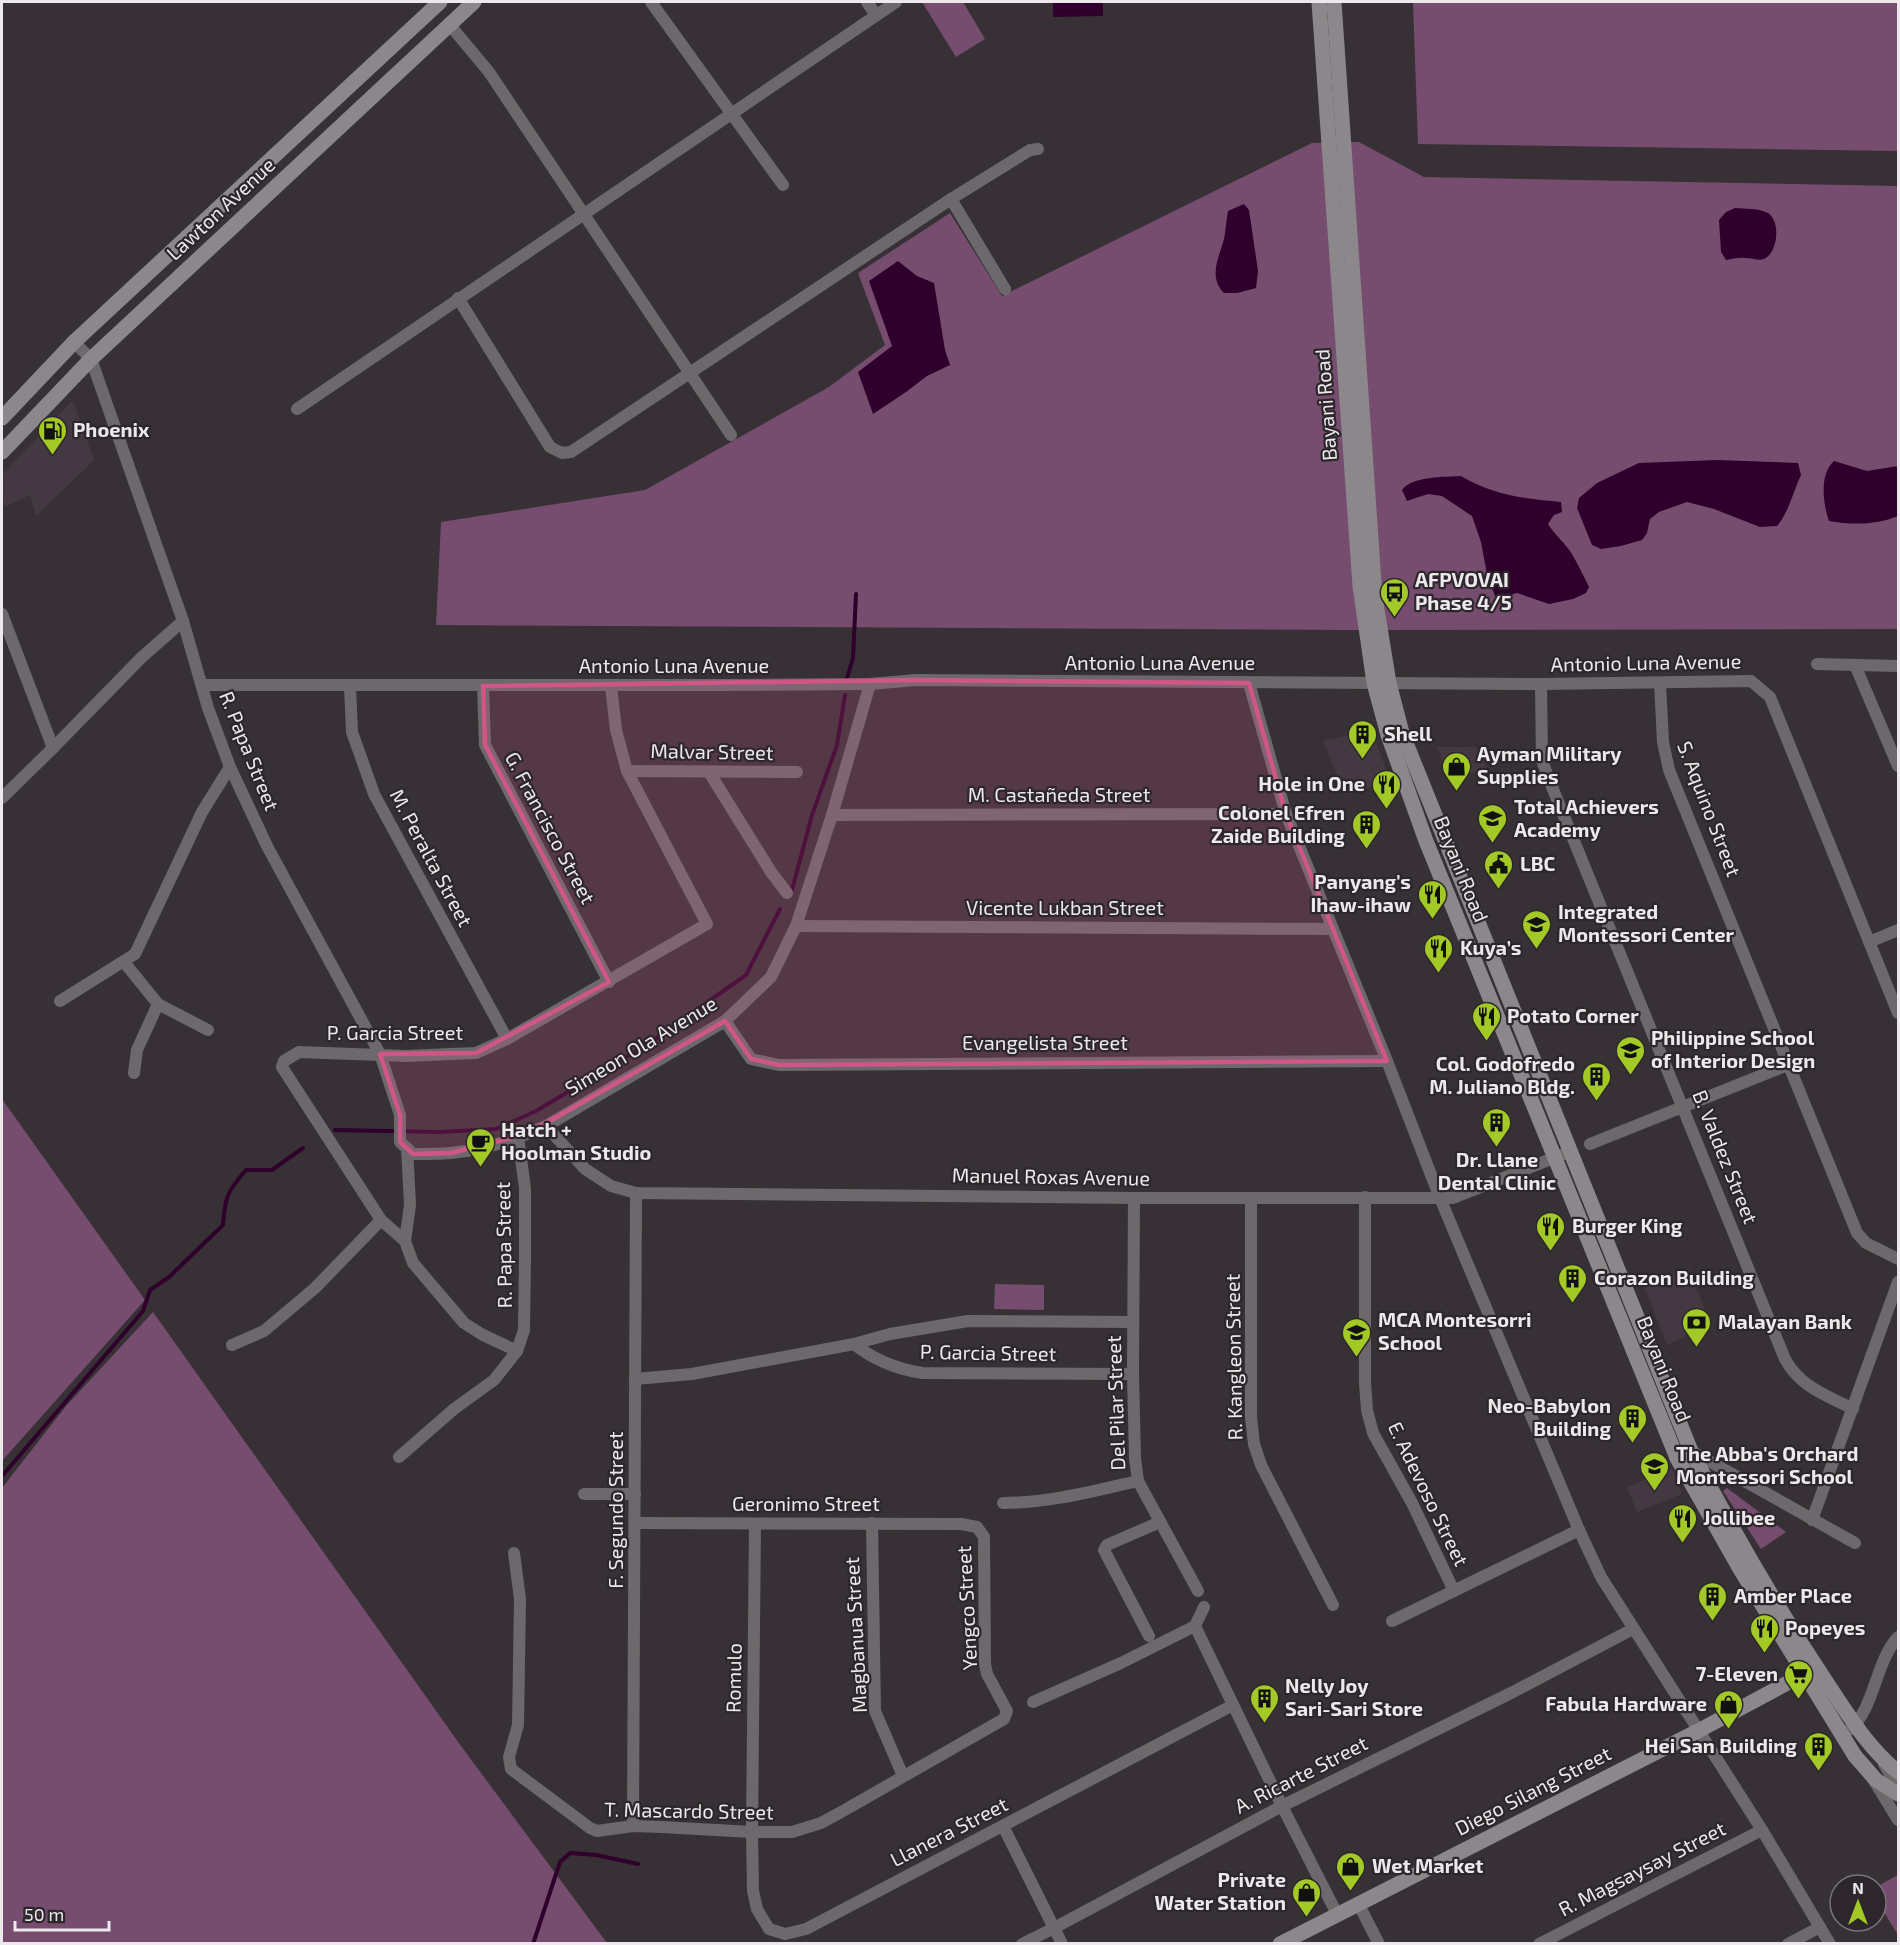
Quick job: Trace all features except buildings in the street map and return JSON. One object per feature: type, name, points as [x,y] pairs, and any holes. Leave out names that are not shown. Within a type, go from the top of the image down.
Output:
[{"type":"main road","name":"Lawton Avenue","points":[[2,418],[74,342],[440,2]]},
{"type":"main road","name":"Lawton Avenue","points":[[2,452],[91,359],[474,2]]},
{"type":"main road","name":"Bayani Road","points":[[1319,2],[1359,575],[1381,683],[1571,1151],[1684,1454],[1813,1662],[1855,1725],[1877,1753],[1899,1772]]},
{"type":"main road","name":"Bayani Road","points":[[1334,2],[1381,683],[1388,735],[1422,830],[1556,1157],[1684,1454],[1745,1578],[1842,1735],[1869,1773],[1890,1791],[1899,1794]]},
{"type":"main road","name":"Diego Silang Street","points":[[1280,1944],[1698,1731],[1804,1674]]},
{"type":"street","points":[[651,2],[783,185]]},
{"type":"street","points":[[867,2],[876,15]]},
{"type":"street","points":[[297,409],[896,2]]},
{"type":"street","points":[[449,24],[489,72],[731,435]]},
{"type":"street","points":[[458,298],[550,447],[562,453],[571,452],[951,199],[1030,150],[1038,149]]},
{"type":"street","points":[[951,199],[1005,289]]},
{"type":"street","points":[[74,342],[91,359]]},
{"type":"street","name":"R. Papa Street","points":[[91,359],[183,621],[208,708],[230,766],[267,846],[380,1054],[400,1115],[410,1205],[405,1241]]},
{"type":"street","points":[[2,614],[53,748]]},
{"type":"street","points":[[4,795],[142,657],[183,621]]},
{"type":"street","points":[[1817,664],[1899,666]]},
{"type":"street","points":[[1855,665],[1899,766]]},
{"type":"street","name":"Antonio Luna Avenue","points":[[202,685],[610,686],[870,684],[916,680],[1541,684],[1751,681],[1770,697],[1899,1013]]},
{"type":"street","points":[[1249,683],[1286,814],[1387,1061],[1440,1198],[1579,1530],[1601,1577],[1762,1830],[1830,1944]]},
{"type":"street","name":"S. Aquino Street","points":[[1660,683],[1663,742],[1669,770],[1857,1233],[1866,1243],[1899,1259]]},
{"type":"street","name":"Simeon Ola Avenue","points":[[403,1145],[414,1154],[451,1153],[518,1137],[546,1125],[725,1021],[771,977],[796,926],[832,815],[870,684]]},
{"type":"street","name":"B. Valdez Street","points":[[1541,684],[1542,760],[1545,769],[1792,1372],[1806,1385],[1853,1409]]},
{"type":"street","name":"M. Peralta Street","points":[[350,686],[352,732],[374,794],[507,1039]]},
{"type":"street","name":"G. Francisco Street","points":[[483,686],[485,745],[609,982]]},
{"type":"street","name":"P. Garcia Street","points":[[517,1351],[464,1323],[413,1263],[405,1241],[381,1220],[282,1067],[284,1061],[299,1052],[406,1056],[476,1053],[507,1039],[707,924],[627,771],[616,730],[610,686]]},
{"type":"street","points":[[60,1001],[135,954],[202,812],[230,766]]},
{"type":"street","name":"Malvar Street","points":[[627,771],[797,772]]},
{"type":"street","points":[[709,772],[786,893]]},
{"type":"street","points":[[2,780],[4,795]]},
{"type":"street","name":"M. Castañeda Street","points":[[832,815],[1286,814]]},
{"type":"street","name":"Vicente Lukban Street","points":[[796,926],[1334,929]]},
{"type":"street","points":[[1869,942],[1899,930]]},
{"type":"street","points":[[124,962],[158,1004],[208,1030]]},
{"type":"street","points":[[134,1073],[137,1050],[158,1004]]},
{"type":"street","name":"Evangelista Street","points":[[725,1021],[751,1059],[779,1065],[1387,1061]]},
{"type":"street","points":[[1590,1144],[1790,1064]]},
{"type":"street","name":"Manuel Roxas Avenue","points":[[546,1125],[585,1169],[611,1186],[636,1193],[1134,1198],[1453,1198],[1571,1151]]},
{"type":"street","name":"R. Papa Street","points":[[517,1351],[524,1330],[525,1258],[525,1188],[518,1137]]},
{"type":"street","name":"F. Segundo Street","points":[[633,1826],[636,1193]]},
{"type":"street","name":"E. Adevoso Street","points":[[1365,1197],[1367,1410],[1373,1432],[1412,1503],[1454,1591]]},
{"type":"street","name":"Del Pilar Street","points":[[1134,1198],[1133,1374],[1135,1458],[1138,1481],[1198,1591]]},
{"type":"street","name":"R. Kangleon Street","points":[[1251,1198],[1251,1417],[1254,1444],[1261,1465],[1333,1605]]},
{"type":"street","points":[[232,1346],[264,1330],[315,1288],[381,1220]]},
{"type":"street","points":[[1812,1520],[1899,1282]]},
{"type":"street","points":[[635,1379],[692,1374],[854,1344],[890,1334],[968,1321],[1133,1322]]},
{"type":"street","name":"P. Garcia Street","points":[[854,1344],[868,1355],[889,1365],[922,1373],[1133,1374]]},
{"type":"street","points":[[399,1456],[454,1408],[494,1380],[517,1351]]},
{"type":"street","points":[[1684,1454],[1855,1542]]},
{"type":"street","points":[[1003,1503],[1030,1503],[1080,1495],[1138,1481]]},
{"type":"street","points":[[584,1494],[635,1494]]},
{"type":"street","points":[[1149,1636],[1104,1550],[1107,1545],[1160,1522]]},
{"type":"street","name":"Geronimo Street","points":[[635,1523],[961,1524],[977,1527]]},
{"type":"street","name":"Magbanua Street","points":[[872,1523],[875,1711],[903,1776]]},
{"type":"street","name":"Romulo","points":[[752,1832],[755,1524]]},
{"type":"street","name":"Yengco Street","points":[[977,1527],[984,1538],[985,1664],[987,1674],[1007,1711],[1004,1719]]},
{"type":"street","points":[[1392,1621],[1579,1530]]},
{"type":"street","name":"T. Mascardo Street","points":[[514,1553],[520,1599],[518,1725],[509,1757],[511,1769],[597,1831],[633,1826],[792,1832],[821,1823],[1004,1719]]},
{"type":"street","points":[[1033,1702],[1121,1663],[1195,1626],[1204,1607]]},
{"type":"street","points":[[1195,1626],[1336,1914]]},
{"type":"street","name":"A. Ricarte Street","points":[[1022,1944],[1282,1806],[1511,1693],[1633,1629]]},
{"type":"street","points":[[1842,1735],[1855,1725],[1863,1712],[1883,1660],[1899,1637]]},
{"type":"street","name":"Llanera Street","points":[[752,1832],[753,1891],[757,1909],[769,1929],[785,1934],[806,1929],[1233,1705]]},
{"type":"street","points":[[1877,1753],[1899,1788]]},
{"type":"street","points":[[1869,1773],[1899,1820]]},
{"type":"street","points":[[1004,1826],[1062,1944]]},
{"type":"street","name":"R. Magsaysay Street","points":[[1539,1944],[1762,1830]]},
{"type":"street","points":[[1358,1903],[1379,1944]]},
{"type":"street","points":[[1788,1944],[1820,1927]]},
{"type":"highlighted area","points":[[916,680],[1249,683],[1286,814],[1387,1061],[779,1065],[751,1059],[725,1021],[527,1134],[451,1153],[413,1154],[400,1142],[400,1115],[380,1054],[476,1053],[609,982],[485,745],[483,686]]},
{"type":"shaded area","points":[[922,2],[963,2],[985,39],[956,57]]},
{"type":"shaded area","points":[[1053,2],[1103,2],[1103,16],[1053,17]]},
{"type":"shaded area","points":[[1413,2],[1898,2],[1898,151],[1418,144]]},
{"type":"shaded area","points":[[1359,142],[1424,177],[1898,186],[1898,629],[1351,630],[436,625],[441,522],[645,490],[829,387],[885,345],[858,273],[950,213],[1002,296],[1312,143]]},
{"type":"shaded area","points":[[1244,204],[1249,210],[1258,271],[1256,288],[1237,293],[1224,293],[1219,287],[1216,267],[1224,239],[1228,211]]},
{"type":"shaded area","points":[[1735,208],[1760,210],[1772,217],[1776,237],[1769,256],[1759,260],[1740,258],[1726,260],[1721,252],[1719,220],[1726,212]]},
{"type":"shaded area","points":[[898,261],[917,276],[934,283],[945,350],[950,365],[927,376],[873,414],[858,372],[892,346],[869,281]]},
{"type":"shaded area","points":[[73,400],[94,460],[36,516],[30,495],[5,507],[2,496],[2,475]]},
{"type":"shaded area","points":[[1717,460],[1798,463],[1801,475],[1788,508],[1777,526],[1760,527],[1714,509],[1687,502],[1659,512],[1650,519],[1647,533],[1642,540],[1601,549],[1592,545],[1577,508],[1579,498],[1597,483],[1639,463]]},
{"type":"shaded area","points":[[1834,461],[1867,471],[1898,466],[1898,516],[1864,523],[1829,521],[1824,498],[1824,481]]},
{"type":"shaded area","points":[[1461,476],[1497,492],[1561,502],[1562,512],[1554,515],[1548,524],[1575,560],[1589,587],[1586,593],[1573,599],[1549,604],[1517,593],[1503,597],[1495,596],[1472,516],[1442,496],[1428,494],[1407,501],[1402,490],[1407,485],[1421,480]]},
{"type":"shaded area","points":[[1372,730],[1390,781],[1345,795],[1323,741]]},
{"type":"shaded area","points":[[1437,747],[1476,747],[1487,768],[1451,781]]},
{"type":"shaded area","points":[[2,1099],[145,1300],[2,1461]]},
{"type":"shaded area","points":[[1689,1268],[1711,1325],[1667,1345],[1644,1286]]},
{"type":"shaded area","points":[[995,1284],[1044,1285],[1044,1310],[994,1309]]},
{"type":"shaded area","points":[[153,1312],[461,1746],[607,1943],[2,1943],[2,1488],[66,1406]]},
{"type":"shaded area","name":"The Abba's Orchard Montessori School","points":[[1672,1469],[1682,1494],[1637,1512],[1627,1487]]},
{"type":"shaded area","points":[[1727,1488],[1786,1532],[1761,1549],[1723,1491]]},
{"type":"shaded area","points":[[1898,1875],[1898,1935],[1888,1919],[1888,1880]]},
{"type":"waterway","points":[[846,681],[853,658],[856,594]]},
{"type":"waterway","points":[[792,890],[812,815],[837,745],[845,695]]},
{"type":"waterway","points":[[335,1130],[439,1132],[496,1129],[536,1111],[648,1044],[746,975],[780,909]]},
{"type":"waterway","points":[[2,1476],[143,1311],[150,1290],[169,1277],[223,1225],[228,1195],[246,1170],[272,1170],[303,1148]]},
{"type":"waterway","points":[[533,1944],[560,1862],[570,1853],[596,1855],[638,1864]]},
{"type":"place","name":"Phoenix","points":[[52,456]]},
{"type":"place","name":"AFPVOVAI Phase 4/5","points":[[1394,618]]},
{"type":"place","name":"Shell","points":[[1363,760]]},
{"type":"place","name":"Ayman Military Supplies","points":[[1456,792]]},
{"type":"place","name":"Hole in One","points":[[1386,810]]},
{"type":"place","name":"Total Achievers Academy","points":[[1493,844]]},
{"type":"place","name":"Colonel Efren Zaide Building","points":[[1366,850]]},
{"type":"place","name":"LBC","points":[[1499,890]]},
{"type":"place","name":"Panyang's Ihaw-ihaw","points":[[1432,920]]},
{"type":"place","name":"Integrated Montessori Center","points":[[1537,950]]},
{"type":"place","name":"Kuya’s","points":[[1439,974]]},
{"type":"place","name":"Potato Corner","points":[[1486,1042]]},
{"type":"place","name":"Philippine School of Interior Design","points":[[1630,1076]]},
{"type":"place","name":"Col. Godofredo M. Juliano Bldg.","points":[[1596,1102]]},
{"type":"place","name":"Dr. Llane Dental Clinic","points":[[1497,1148]]},
{"type":"place","name":"Hatch + Hoolman Studio","points":[[480,1168]]},
{"type":"place","name":"Burger King","points":[[1551,1252]]},
{"type":"place","name":"Corazon Building","points":[[1573,1304]]},
{"type":"place","name":"Malayan Bank","points":[[1697,1348]]},
{"type":"place","name":"MCA Montesorri School","points":[[1357,1358]]},
{"type":"place","name":"Neo-Babylon Building","points":[[1632,1444]]},
{"type":"place","name":"The Abba's Orchard Montessori School","points":[[1655,1492]]},
{"type":"place","name":"Jollibee","points":[[1682,1544]]},
{"type":"place","name":"Amber Place","points":[[1713,1622]]},
{"type":"place","name":"Popeyes","points":[[1764,1654]]},
{"type":"place","name":"7-Eleven","points":[[1799,1700]]},
{"type":"place","name":"Nelly Joy Sari-Sari Store","points":[[1264,1724]]},
{"type":"place","name":"Fabula Hardware","points":[[1728,1730]]},
{"type":"place","name":"Hei San Building","points":[[1818,1772]]},
{"type":"place","name":"Wet Market","points":[[1351,1892]]},
{"type":"place","name":"Private Water Station","points":[[1307,1918]]}]
